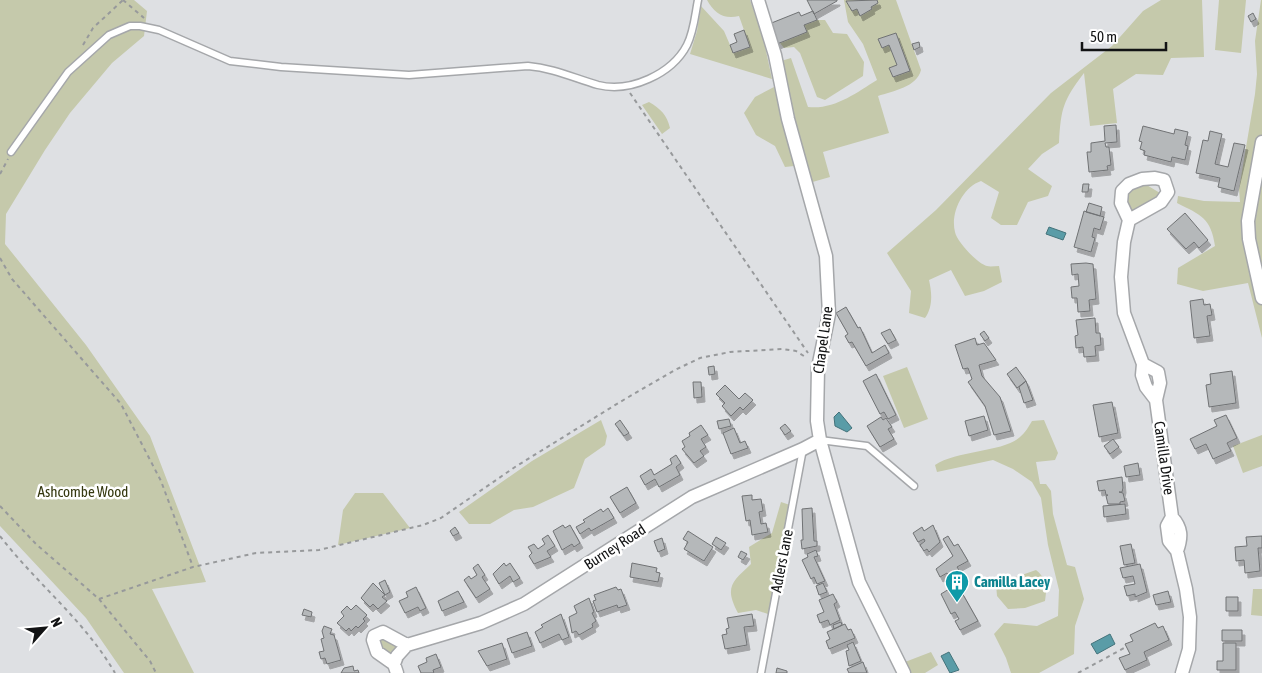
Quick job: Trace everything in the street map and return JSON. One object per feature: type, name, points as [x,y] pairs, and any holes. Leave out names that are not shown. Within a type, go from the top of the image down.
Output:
[{"type":"street","name":"Chapel Lane","points":[[758,0],[775,54],[788,119],[826,256],[829,314],[818,368],[817,421],[820,440],[859,582],[904,673]]},
{"type":"street","points":[[1262,142],[1248,221],[1249,239],[1262,298]]},
{"type":"street","name":"Camilla Drive","points":[[1129,220],[1124,242],[1121,277],[1122,300],[1128,327],[1143,364],[1142,375],[1146,387],[1156,400],[1172,517],[1167,526],[1169,541],[1177,551],[1186,589],[1190,627],[1189,649],[1182,673]]},
{"type":"street","name":"Burney Road","points":[[407,645],[481,623],[524,604],[692,496],[803,450],[820,440]]},
{"type":"street","points":[[382,632],[407,645],[397,656],[396,668],[377,652],[373,640],[374,636],[382,632]]},
{"type":"lane","points":[[11,152],[68,72],[109,35],[130,26],[154,29],[230,61],[281,67],[409,75],[528,66],[558,70],[599,85],[625,87],[662,71],[679,57],[691,34],[698,0]]},
{"type":"lane","points":[[820,440],[867,446],[914,486]]},
{"type":"lane","name":"Adlers Lane","points":[[761,673],[803,450]]},
{"type":"path","points":[[80,50],[93,28],[123,0],[145,18]]},
{"type":"path","points":[[625,87],[818,368]]},
{"type":"path","points":[[0,174],[11,152]]},
{"type":"path","points":[[0,258],[12,279],[121,404],[161,481],[193,567]]},
{"type":"path","points":[[99,599],[193,567],[256,553],[320,550],[423,525],[442,518],[515,467],[612,407],[675,370],[700,358],[730,352],[782,349],[796,351],[818,368]]},
{"type":"path","points":[[0,506],[36,544],[99,599],[150,661],[156,673]]},
{"type":"path","points":[[0,536],[75,620],[107,659],[115,673]]},
{"type":"path","points":[[1078,673],[1126,647]]},
{"type":"green space","name":"Ashcombe Wood","points":[[0,0],[134,0],[147,11],[144,36],[112,63],[70,113],[45,150],[6,214],[5,244],[86,345],[150,436],[206,582],[152,589],[194,673],[124,673],[86,618],[0,526]]},
{"type":"green space","points":[[707,0],[750,0],[763,37],[772,79],[690,54],[697,31],[701,6],[724,31],[730,45],[737,42],[734,34],[744,30],[739,16],[729,17],[716,12]]},
{"type":"green space","points":[[844,0],[896,0],[921,70],[915,81],[897,90],[878,96],[889,133],[823,152],[830,177],[809,183],[793,120],[781,61],[791,58],[808,107],[827,106],[844,100],[877,80],[863,44],[848,22]]},
{"type":"green space","points":[[1161,0],[1202,0],[1204,57],[1171,58],[1163,75],[1136,74],[1113,89],[1117,123],[1090,126],[1084,73],[1064,105],[1059,143],[1042,154],[1028,169],[1052,186],[1048,196],[1028,202],[1017,225],[1001,225],[991,218],[999,192],[981,181],[969,189],[956,209],[954,225],[955,232],[960,241],[973,257],[983,264],[999,266],[1002,282],[984,291],[965,296],[951,270],[929,280],[931,300],[928,314],[925,318],[909,313],[911,291],[887,253],[936,210],[1051,93],[1112,46],[1143,11]]},
{"type":"green space","points":[[1219,0],[1246,0],[1241,53],[1215,50]]},
{"type":"green space","points":[[1261,0],[1262,338],[1248,283],[1203,291],[1177,284],[1178,268],[1215,246],[1208,223],[1199,214],[1177,203],[1178,196],[1204,201],[1240,202],[1239,189],[1255,94],[1257,74],[1255,41]]},
{"type":"green space","points":[[817,20],[825,20],[833,33],[847,34],[864,62],[863,76],[825,100],[817,97],[800,53],[794,47],[784,48],[780,43],[806,32],[804,25]]},
{"type":"green space","points":[[774,87],[794,166],[785,167],[775,146],[756,135],[744,113],[755,97]]},
{"type":"green space","points":[[649,102],[660,110],[667,119],[670,128],[662,134],[642,105]]},
{"type":"green space","points":[[1145,184],[1160,193],[1159,199],[1137,212],[1130,212],[1125,195],[1131,187]]},
{"type":"green space","points":[[907,367],[928,419],[904,428],[883,376]]},
{"type":"green space","points":[[601,420],[607,436],[605,445],[585,459],[574,488],[533,507],[514,510],[490,524],[469,524],[459,512],[532,461]]},
{"type":"green space","points":[[1044,420],[1058,453],[1055,460],[1036,462],[1040,484],[1046,484],[1051,491],[1053,514],[1067,565],[1075,567],[1084,599],[1075,626],[1074,654],[1039,673],[1011,673],[994,634],[1004,623],[1037,626],[1058,616],[1059,590],[1048,545],[1041,498],[1032,482],[1013,469],[993,460],[937,472],[935,465],[955,456],[1003,446],[1013,442],[1024,434],[1032,421]]},
{"type":"green space","points":[[1262,435],[1262,466],[1243,473],[1233,446]]},
{"type":"green space","points":[[355,493],[383,493],[410,528],[338,545],[343,510]]},
{"type":"green space","points":[[781,502],[790,505],[768,614],[756,610],[738,613],[731,597],[732,586],[751,564],[749,547],[772,533]]},
{"type":"green space","points":[[1036,570],[1045,584],[1045,601],[1025,608],[1008,609],[997,596],[996,584]]},
{"type":"green space","points":[[1253,589],[1262,589],[1262,616],[1251,615]]},
{"type":"green space","points":[[380,638],[395,642],[397,647],[389,654],[379,648]]},
{"type":"green space","points":[[931,652],[938,665],[925,673],[909,673],[905,662]]},
{"type":"water","points":[[1049,227],[1066,233],[1063,240],[1046,234]]},
{"type":"water","points":[[839,412],[852,428],[847,432],[835,426],[834,417]]},
{"type":"water","points":[[1110,634],[1115,644],[1097,654],[1091,644]]},
{"type":"water","points":[[949,652],[959,670],[950,673],[941,656]]},
{"type":"building","points":[[807,0],[837,0],[837,1],[814,14]]},
{"type":"building","points":[[877,0],[878,3],[871,7],[872,9],[860,16],[857,9],[852,11],[846,1]]},
{"type":"building","points":[[813,11],[817,20],[804,25],[807,32],[777,44],[769,24],[799,12],[801,16]]},
{"type":"building","points":[[1253,13],[1256,19],[1251,22],[1248,16]]},
{"type":"building","points":[[744,30],[750,47],[733,53],[730,45],[737,42],[734,34]]},
{"type":"building","points":[[896,33],[910,71],[893,77],[889,68],[897,65],[889,45],[882,48],[878,39]]},
{"type":"building","points":[[919,42],[920,47],[914,50],[912,44]]},
{"type":"building","points":[[1116,125],[1117,142],[1105,143],[1106,147],[1109,147],[1111,165],[1107,166],[1108,170],[1089,172],[1087,152],[1091,152],[1091,143],[1105,141],[1104,126]]},
{"type":"building","points":[[1143,126],[1174,134],[1175,129],[1188,132],[1185,145],[1188,146],[1185,160],[1172,157],[1171,162],[1144,155],[1145,151],[1140,149],[1142,142],[1139,141]]},
{"type":"building","points":[[1210,131],[1222,134],[1215,164],[1228,167],[1234,143],[1245,145],[1234,191],[1218,187],[1220,178],[1196,173],[1203,140],[1208,141]]},
{"type":"building","points":[[1083,184],[1089,184],[1088,192],[1082,192]]},
{"type":"building","points":[[1089,203],[1102,207],[1100,216],[1086,212]]},
{"type":"building","points":[[1084,211],[1104,217],[1100,230],[1094,228],[1092,237],[1095,238],[1091,252],[1074,247]]},
{"type":"building","points":[[1185,213],[1208,240],[1199,248],[1194,242],[1186,249],[1167,229]]},
{"type":"building","points":[[1071,264],[1093,264],[1096,299],[1089,300],[1090,311],[1078,312],[1077,298],[1072,298],[1071,287],[1079,286],[1078,274],[1072,275]]},
{"type":"building","points":[[1203,299],[1204,305],[1210,304],[1212,315],[1207,316],[1210,336],[1194,338],[1190,301]]},
{"type":"building","points":[[846,307],[858,328],[860,327],[872,353],[885,345],[889,353],[866,366],[852,342],[849,343],[845,336],[848,334],[836,313]]},
{"type":"building","points":[[1095,318],[1096,333],[1100,333],[1101,345],[1095,346],[1096,356],[1084,357],[1083,347],[1076,348],[1075,336],[1078,335],[1076,320]]},
{"type":"building","points":[[890,329],[896,340],[888,344],[881,333]]},
{"type":"building","points":[[984,331],[989,338],[985,341],[980,334]]},
{"type":"building","points":[[975,338],[977,345],[984,343],[996,360],[979,365],[982,376],[1000,397],[1011,431],[994,435],[985,406],[968,382],[972,379],[968,368],[963,369],[955,345]]},
{"type":"building","points":[[714,366],[715,374],[709,375],[708,367]]},
{"type":"building","points":[[1016,367],[1026,381],[1017,388],[1007,374]]},
{"type":"building","points":[[1232,371],[1236,403],[1209,407],[1206,385],[1211,384],[1210,374]]},
{"type":"building","points":[[876,374],[896,415],[888,419],[884,412],[880,414],[863,381]]},
{"type":"building","points":[[1026,381],[1033,400],[1024,403],[1019,387]]},
{"type":"building","points":[[693,382],[701,382],[702,397],[694,398]]},
{"type":"building","points":[[725,385],[739,399],[745,393],[753,400],[743,410],[740,407],[731,416],[722,406],[725,403],[716,394]]},
{"type":"building","points":[[1112,402],[1118,433],[1099,437],[1093,405]]},
{"type":"building","points":[[1226,415],[1237,438],[1227,443],[1231,451],[1213,459],[1206,444],[1195,449],[1190,439],[1217,426],[1214,420]]},
{"type":"building","points":[[984,416],[988,430],[969,436],[965,421]]},
{"type":"building","points":[[881,417],[883,420],[886,418],[892,427],[888,429],[894,439],[880,447],[867,426]]},
{"type":"building","points":[[729,419],[731,426],[719,429],[717,421]]},
{"type":"building","points":[[620,420],[629,433],[624,436],[615,424]]},
{"type":"building","points":[[785,424],[791,431],[785,435],[780,428]]},
{"type":"building","points":[[701,425],[708,435],[701,439],[706,447],[700,451],[704,456],[694,463],[682,449],[685,447],[682,441],[690,436],[689,433]]},
{"type":"building","points":[[734,428],[740,443],[745,441],[748,448],[731,454],[723,433]]},
{"type":"building","points":[[1113,439],[1119,447],[1110,454],[1104,446]]},
{"type":"building","points":[[676,455],[681,463],[676,467],[680,475],[659,487],[655,479],[645,485],[640,476],[651,469],[654,475],[672,464],[670,459]]},
{"type":"building","points":[[1138,463],[1140,475],[1126,477],[1124,466]]},
{"type":"building","points":[[1122,477],[1123,488],[1122,492],[1119,492],[1123,493],[1125,501],[1120,502],[1120,504],[1108,504],[1106,496],[1108,495],[1106,495],[1105,490],[1099,491],[1097,481]]},
{"type":"building","points":[[627,487],[636,503],[620,513],[610,497]]},
{"type":"building","points":[[752,495],[752,500],[761,499],[763,511],[759,512],[761,524],[766,523],[768,532],[752,535],[750,520],[746,521],[742,496]]},
{"type":"building","points":[[1125,504],[1126,514],[1104,517],[1103,506]]},
{"type":"building","points":[[608,508],[614,518],[591,531],[589,528],[580,534],[576,527],[585,522],[583,520],[601,509],[603,512]]},
{"type":"building","points":[[812,508],[814,541],[817,541],[817,546],[802,549],[802,509]]},
{"type":"building","points":[[563,525],[565,528],[570,525],[580,543],[574,547],[572,544],[562,550],[553,531]]},
{"type":"building","points":[[933,525],[940,542],[929,552],[927,549],[924,551],[920,545],[925,541],[924,539],[918,542],[913,533],[922,527],[924,531]]},
{"type":"building","points":[[455,527],[459,533],[453,536],[450,531]]},
{"type":"building","points":[[688,531],[713,547],[704,561],[684,549],[688,542],[683,539]]},
{"type":"building","points":[[548,535],[555,546],[547,551],[551,557],[534,564],[529,556],[532,553],[528,547],[534,544],[538,549],[545,544],[542,539]]},
{"type":"building","points":[[948,536],[954,546],[958,544],[968,561],[957,567],[959,570],[949,576],[947,573],[940,577],[936,569],[953,556],[943,539]]},
{"type":"building","points":[[1262,536],[1262,548],[1258,548],[1260,571],[1245,573],[1244,560],[1236,561],[1235,547],[1247,546],[1246,537]]},
{"type":"building","points":[[716,537],[726,543],[721,550],[712,544]]},
{"type":"building","points":[[662,538],[665,549],[658,552],[654,541]]},
{"type":"building","points":[[1131,544],[1135,563],[1124,565],[1120,546]]},
{"type":"building","points":[[816,550],[818,556],[814,557],[825,581],[817,584],[814,577],[811,579],[802,560],[808,557],[807,554]]},
{"type":"building","points":[[741,551],[747,554],[743,560],[738,557]]},
{"type":"building","points":[[504,563],[506,566],[510,563],[520,578],[513,582],[510,576],[499,584],[493,574]]},
{"type":"building","points":[[632,563],[657,568],[656,572],[660,573],[658,582],[630,577]]},
{"type":"building","points":[[478,564],[485,575],[482,577],[490,589],[476,598],[464,580],[469,576],[471,579],[477,575],[473,568]]},
{"type":"building","points":[[1140,564],[1147,592],[1135,597],[1135,594],[1127,596],[1124,586],[1135,584],[1133,576],[1123,578],[1120,568]]},
{"type":"building","points":[[385,580],[390,592],[385,595],[379,583]]},
{"type":"building","points":[[373,583],[385,595],[382,597],[387,601],[378,609],[373,604],[370,607],[361,598]]},
{"type":"building","points":[[823,583],[827,592],[819,595],[816,586]]},
{"type":"building","name":"Camilla Lacey","points":[[954,586],[958,593],[961,591],[978,621],[960,630],[955,621],[959,619],[955,612],[951,614],[941,594]]},
{"type":"building","points":[[416,587],[426,608],[420,611],[418,607],[405,613],[399,601],[408,597],[406,592]]},
{"type":"building","points":[[616,587],[618,590],[621,589],[627,605],[618,608],[617,605],[597,612],[593,601],[596,600],[594,595]]},
{"type":"building","points":[[458,591],[464,602],[442,611],[438,601]]},
{"type":"building","points":[[1168,591],[1171,602],[1156,605],[1153,595]]},
{"type":"building","points":[[833,594],[837,602],[834,604],[840,620],[830,625],[828,620],[820,623],[817,615],[824,612],[819,600]]},
{"type":"building","points":[[1226,597],[1238,597],[1238,611],[1226,611]]},
{"type":"building","points":[[589,598],[596,621],[592,624],[593,627],[579,635],[576,631],[572,633],[569,617],[577,613],[574,606]]},
{"type":"building","points":[[356,605],[367,615],[363,619],[365,621],[358,628],[356,626],[351,631],[349,628],[346,631],[337,623],[344,616],[341,612],[347,606],[351,610]]},
{"type":"building","points":[[304,609],[312,612],[311,617],[302,615]]},
{"type":"building","points":[[561,614],[569,637],[562,640],[559,634],[540,643],[535,632],[543,627],[541,625]]},
{"type":"building","points":[[752,614],[754,626],[744,627],[747,645],[725,649],[722,635],[727,634],[726,629],[729,628],[727,618]]},
{"type":"building","points":[[841,622],[842,625],[834,629],[833,625]]},
{"type":"building","points":[[1155,623],[1158,628],[1163,626],[1169,640],[1144,652],[1147,660],[1125,670],[1119,658],[1130,654],[1125,644],[1133,641],[1130,635]]},
{"type":"building","points":[[845,624],[848,630],[851,629],[855,638],[829,649],[826,641],[830,639],[827,632]]},
{"type":"building","points":[[324,626],[332,629],[330,634],[334,635],[341,660],[327,664],[325,658],[321,659],[319,652],[324,651],[321,639],[324,638],[322,631]]},
{"type":"building","points":[[1222,630],[1242,630],[1242,641],[1222,641]]},
{"type":"building","points":[[527,632],[532,646],[512,653],[507,639]]},
{"type":"building","points":[[853,642],[861,661],[849,666],[846,651],[849,650],[847,645]]},
{"type":"building","points":[[502,643],[507,659],[487,666],[478,651]]},
{"type":"building","points":[[1223,643],[1236,643],[1236,670],[1217,670],[1217,661],[1223,661]]},
{"type":"building","points":[[436,654],[441,667],[433,670],[434,673],[421,673],[418,666],[427,662],[426,658]]},
{"type":"building","points":[[863,662],[867,673],[849,673],[847,669]]},
{"type":"building","points":[[353,666],[354,671],[358,670],[359,673],[341,673],[344,668]]},
{"type":"building","points":[[777,668],[787,671],[787,673],[776,673]]},
{"type":"place","name":"Camilla Lacey","points":[[957,603]]}]
